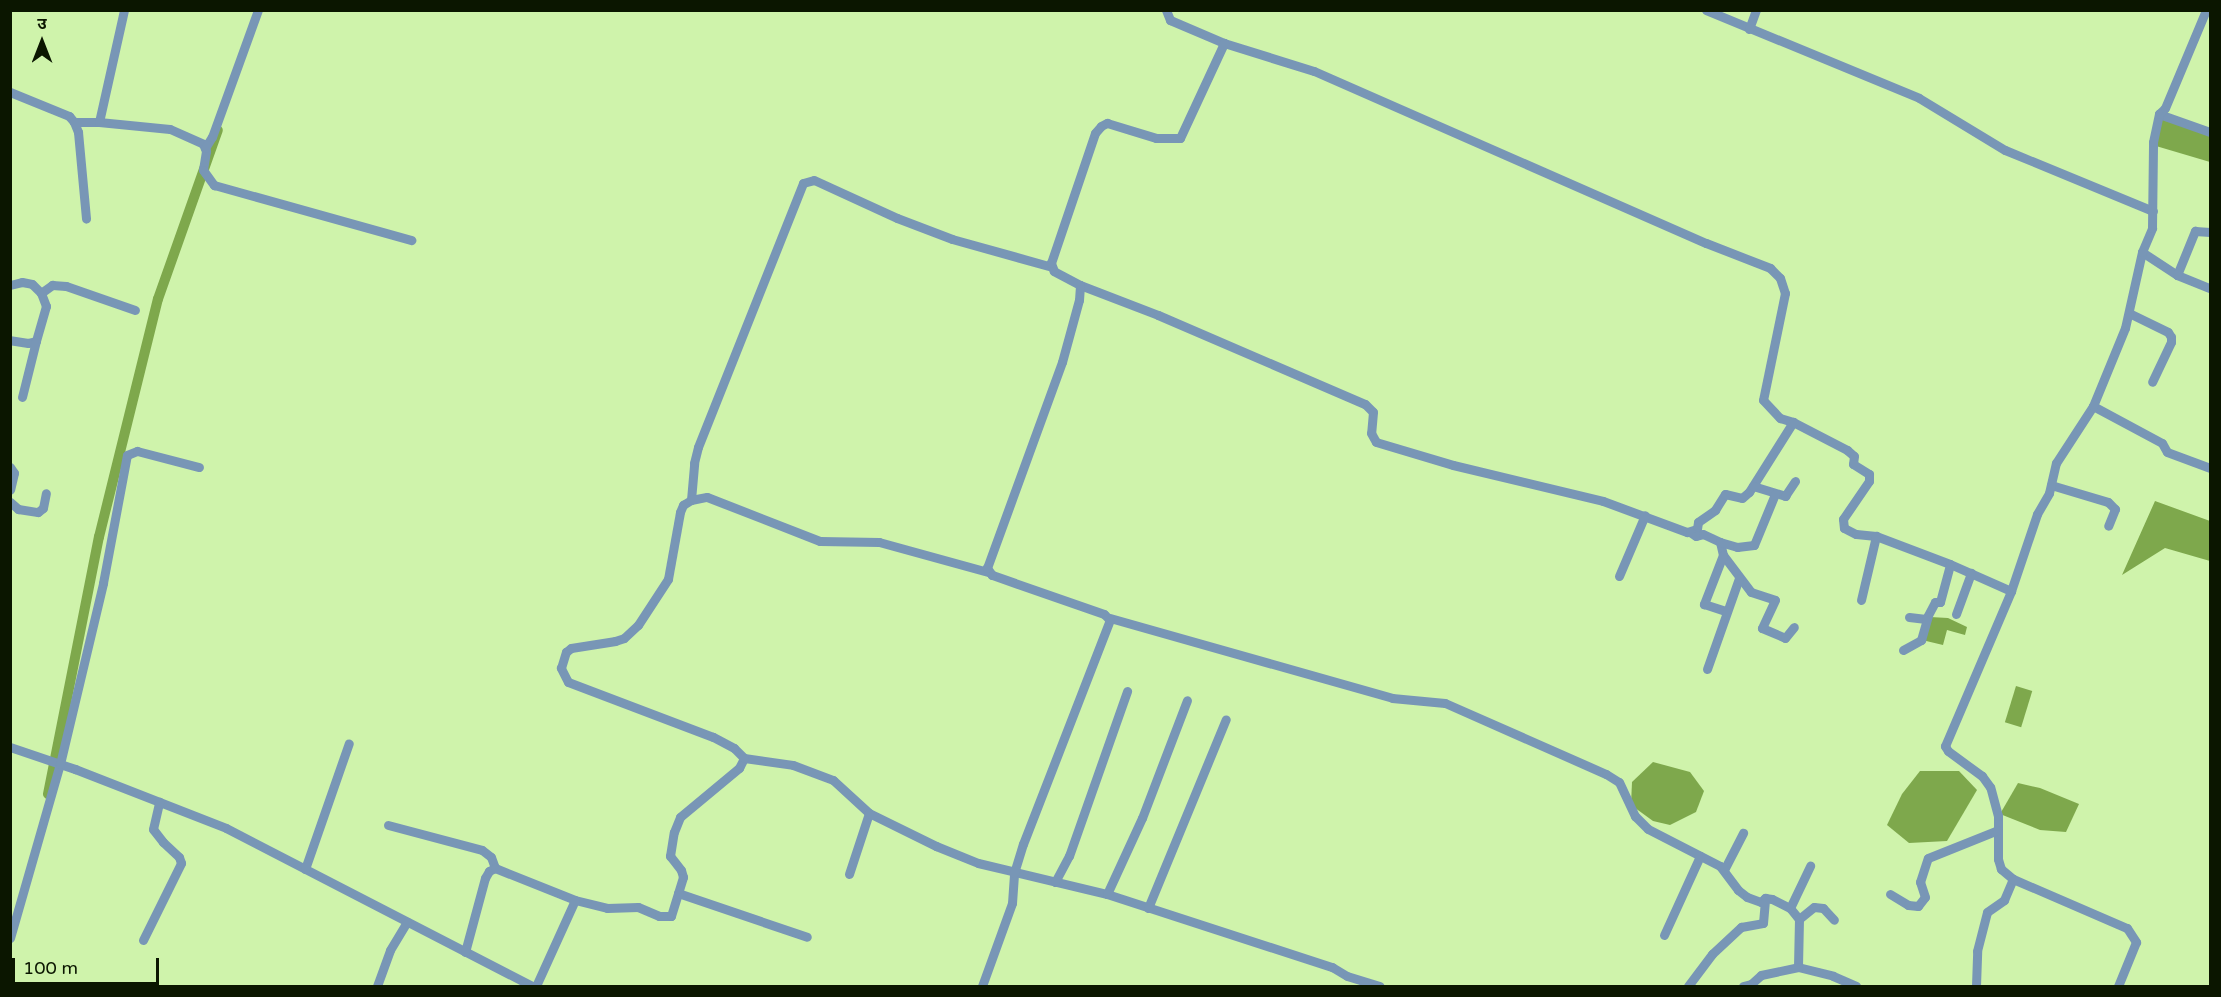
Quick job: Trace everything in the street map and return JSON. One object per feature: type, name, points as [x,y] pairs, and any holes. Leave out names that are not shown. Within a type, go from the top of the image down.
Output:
[{"type":"street","points":[[99,122],[124,10]]},
{"type":"street","points":[[258,10],[212,137],[205,148],[205,174],[220,187],[411,240]]},
{"type":"street","points":[[1166,10],[1170,20],[1224,43],[1314,71],[1770,268],[1780,278],[1785,293],[1763,400],[1780,418],[1793,422],[1847,450],[1854,456],[1853,464],[1869,474],[1869,481],[1842,524],[1849,531],[1876,536],[1950,564],[2011,591]]},
{"type":"street","points":[[1706,10],[1919,98],[2006,150],[2153,211]]},
{"type":"street","points":[[1749,28],[1756,10]]},
{"type":"street","points":[[2118,987],[2136,942],[2127,928],[2013,879],[2001,869],[1995,800],[1990,787],[1982,776],[1948,752],[1945,746],[2011,591],[2037,514],[2051,484],[2056,463],[2094,406],[2129,313],[2142,252],[2151,228],[2152,157],[2159,114],[2165,108],[2206,10]]},
{"type":"street","points":[[1052,267],[1095,133],[1107,123],[1149,137],[1172,140],[1180,138],[1186,132],[1224,43]]},
{"type":"street","points":[[10,92],[69,116],[74,122],[78,132],[87,219]]},
{"type":"street","points":[[2159,114],[2211,132]]},
{"type":"street","points":[[74,122],[99,122],[170,129],[197,141],[205,148]]},
{"type":"street","points":[[691,500],[694,462],[698,447],[803,183],[814,180],[935,233],[996,254],[1052,267],[1054,271],[1080,285],[1158,315],[1365,404],[1373,412],[1371,433],[1376,442],[1453,465],[1603,501],[1696,536],[1703,534],[1737,547],[1754,544],[1775,494]]},
{"type":"street","points":[[2177,275],[2195,231],[2211,232]]},
{"type":"street","points":[[2142,252],[2177,275],[2211,288]]},
{"type":"street","points":[[10,285],[27,283],[41,292],[45,306],[22,397]]},
{"type":"street","points":[[41,292],[52,285],[66,286],[135,310]]},
{"type":"street","points":[[988,572],[988,563],[1062,362],[1079,300],[1080,285]]},
{"type":"street","points":[[2129,313],[2168,332],[2170,337],[2171,342],[2152,382]]},
{"type":"street","points":[[10,340],[36,342]]},
{"type":"street","points":[[2094,406],[2162,443],[2167,452],[2211,468]]},
{"type":"street","points":[[1690,532],[1697,529],[1698,522],[1715,510],[1725,494],[1742,498],[1753,486],[1793,422]]},
{"type":"street","points":[[10,938],[103,583],[127,455],[137,451],[199,467]]},
{"type":"street","points":[[10,467],[14,473],[10,490]]},
{"type":"street","points":[[1753,486],[1785,496],[1795,481]]},
{"type":"street","points":[[2051,484],[2108,502],[2115,509],[2108,526]]},
{"type":"street","points":[[10,502],[18,509],[38,512],[43,508],[46,493]]},
{"type":"street","points":[[1378,987],[1347,976],[1332,967],[1107,894],[1014,873],[963,858],[869,813],[833,780],[793,765],[744,758],[734,748],[713,737],[568,682],[561,668],[566,652],[571,648],[624,638],[638,625],[668,579],[680,512],[691,500],[707,497],[820,541],[831,543],[879,542],[988,572],[1110,618],[1392,699],[1436,702],[1454,706],[1614,778],[1624,790],[1640,822],[1662,838],[1724,870],[1741,894],[1761,902],[1765,898]]},
{"type":"street","points":[[1619,576],[1645,515]]},
{"type":"street","points":[[1861,600],[1876,536]]},
{"type":"street","points":[[1720,542],[1723,555],[1750,592],[1775,600],[1762,628],[1785,638],[1794,627]]},
{"type":"street","points":[[1723,555],[1704,604],[1726,611]]},
{"type":"street","points":[[1903,650],[1921,640],[1928,615],[1935,602],[1940,602],[1950,564]]},
{"type":"street","points":[[1956,614],[1971,573]]},
{"type":"street","points":[[1707,669],[1739,578]]},
{"type":"street","points":[[1909,617],[1926,619],[1928,615]]},
{"type":"street","points":[[982,987],[1012,903],[1014,873],[1110,618]]},
{"type":"street","points":[[1055,882],[1069,856],[1127,691]]},
{"type":"street","points":[[1107,894],[1142,818],[1187,700]]},
{"type":"street","points":[[1148,908],[1226,719]]},
{"type":"street","points":[[305,869],[349,743]]},
{"type":"street","points":[[10,747],[226,828],[534,987],[575,900]]},
{"type":"street","points":[[388,825],[482,850],[490,857],[495,868],[575,900],[607,908],[638,907],[665,917],[671,916],[682,873],[670,856],[674,832],[680,817],[739,768],[744,758]]},
{"type":"street","points":[[143,939],[181,863],[179,856],[163,842],[153,829],[159,802]]},
{"type":"street","points":[[849,874],[869,813]]},
{"type":"street","points":[[1890,894],[1908,905],[1918,906],[1925,897],[1920,882],[1928,858],[1998,830]]},
{"type":"street","points":[[1724,870],[1743,833]]},
{"type":"street","points":[[1664,935],[1700,856]]},
{"type":"street","points":[[1790,908],[1810,866]]},
{"type":"street","points":[[465,952],[485,878],[489,871],[495,868]]},
{"type":"street","points":[[1976,987],[1977,951],[1987,912],[2004,900],[2013,879]]},
{"type":"street","points":[[678,893],[807,937]]},
{"type":"street","points":[[1765,898],[1790,908],[1799,920],[1798,967]]},
{"type":"street","points":[[1688,987],[1712,954],[1741,927],[1763,923],[1765,898]]},
{"type":"street","points":[[1799,920],[1814,907],[1827,911],[1834,920]]},
{"type":"street","points":[[377,987],[390,950],[407,922]]},
{"type":"street","points":[[1743,987],[1751,984],[1761,975],[1798,967],[1833,976],[1856,987]]},
{"type":"shaded area","points":[[2161,118],[2210,135],[2210,162],[2156,146]]},
{"type":"shaded area","points":[[2155,501],[2210,521],[2210,561],[2165,548],[2122,575]]},
{"type":"shaded area","points":[[1930,617],[1948,618],[1967,627],[1965,635],[1947,630],[1943,645],[1922,640]]},
{"type":"shaded area","points":[[2016,686],[2032,691],[2021,727],[2005,722]]},
{"type":"shaded area","points":[[1653,762],[1690,772],[1704,791],[1696,812],[1670,825],[1653,821],[1631,805],[1632,782]]},
{"type":"shaded area","points":[[1920,771],[1959,771],[1977,790],[1947,841],[1909,843],[1887,825],[1902,794]]},
{"type":"shaded area","points":[[2018,783],[2040,788],[2079,804],[2066,832],[2040,830],[2000,814]]},
{"type":"waterway","points":[[48,794],[99,537],[158,299],[218,130]]}]
